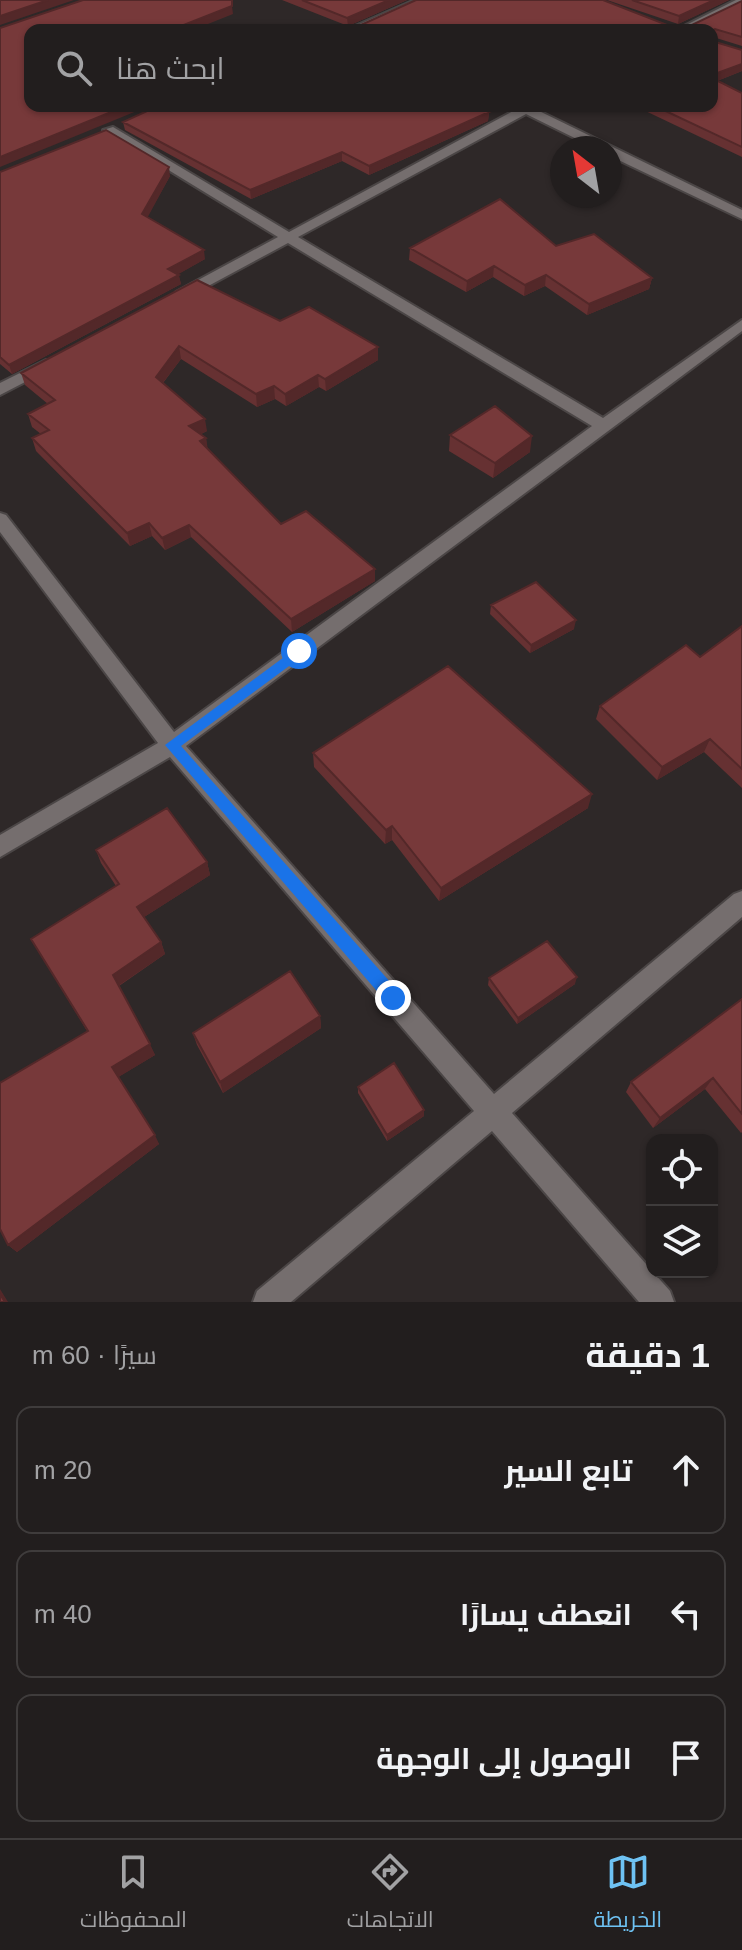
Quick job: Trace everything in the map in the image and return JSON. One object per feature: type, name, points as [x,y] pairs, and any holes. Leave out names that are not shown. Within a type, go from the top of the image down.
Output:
[{"type":"street","points":[[371,24],[424,0]]},
{"type":"street","points":[[694,24],[742,1]]},
{"type":"street","points":[[164,303],[289,238],[516,112]]},
{"type":"street","points":[[535,112],[582,136]]},
{"type":"street","points":[[110,130],[604,426]]},
{"type":"street","points":[[622,156],[742,215]]},
{"type":"street","points":[[0,847],[172,745],[742,324]]},
{"type":"street","points":[[0,390],[55,361]]},
{"type":"street","points":[[0,519],[172,745],[659,1302]]},
{"type":"street","points":[[268,1302],[742,902]]},
{"type":"building","points":[[0,0],[48,0],[0,16]]},
{"type":"building","points":[[83,0],[232,0],[232,6],[186,24],[24,24],[24,112],[111,112],[0,157],[0,28]]},
{"type":"building","points":[[302,0],[389,0],[347,18]]},
{"type":"building","points":[[416,0],[603,0],[664,24],[363,24]]},
{"type":"building","points":[[632,0],[714,0],[679,16]]},
{"type":"building","points":[[742,1],[742,37],[718,30],[718,24],[694,24]]},
{"type":"building","points":[[718,43],[742,50],[742,64],[718,73]]},
{"type":"building","points":[[718,81],[742,93],[742,147],[668,112],[718,112]]},
{"type":"building","points":[[145,112],[489,112],[369,166],[342,152],[250,190],[123,122]]},
{"type":"building","points":[[106,130],[169,167],[142,214],[204,250],[168,269],[179,275],[9,365],[0,357],[0,172]]},
{"type":"building","points":[[500,199],[556,246],[594,234],[652,278],[589,304],[546,275],[525,285],[494,266],[467,281],[410,248]]},
{"type":"building","points":[[197,280],[280,321],[309,307],[378,347],[325,379],[318,375],[285,394],[274,386],[256,394],[179,346],[156,377],[205,419],[189,426],[206,438],[200,441],[281,524],[306,511],[375,569],[291,619],[189,525],[162,538],[149,523],[127,533],[32,438],[49,430],[28,414],[55,400],[21,373]]},
{"type":"building","points":[[495,406],[532,436],[495,463],[450,435]]},
{"type":"building","points":[[536,582],[576,620],[531,645],[491,605]]},
{"type":"building","points":[[742,626],[742,769],[710,739],[662,767],[600,706],[686,645],[700,657]]},
{"type":"building","points":[[448,666],[592,794],[441,888],[392,826],[386,830],[313,753]]},
{"type":"building","points":[[167,808],[207,862],[137,907],[161,942],[113,975],[150,1044],[112,1067],[155,1135],[8,1245],[0,1229],[0,1083],[88,1031],[31,939],[119,884],[96,850]]},
{"type":"building","points":[[547,941],[577,977],[518,1018],[489,978]]},
{"type":"building","points":[[290,971],[320,1016],[220,1082],[193,1033]]},
{"type":"building","points":[[742,999],[742,1114],[713,1078],[660,1118],[631,1082]]},
{"type":"building","points":[[394,1063],[424,1110],[387,1135],[358,1087]]},
{"type":"route","points":[[299,651],[172,745],[393,998]]}]
